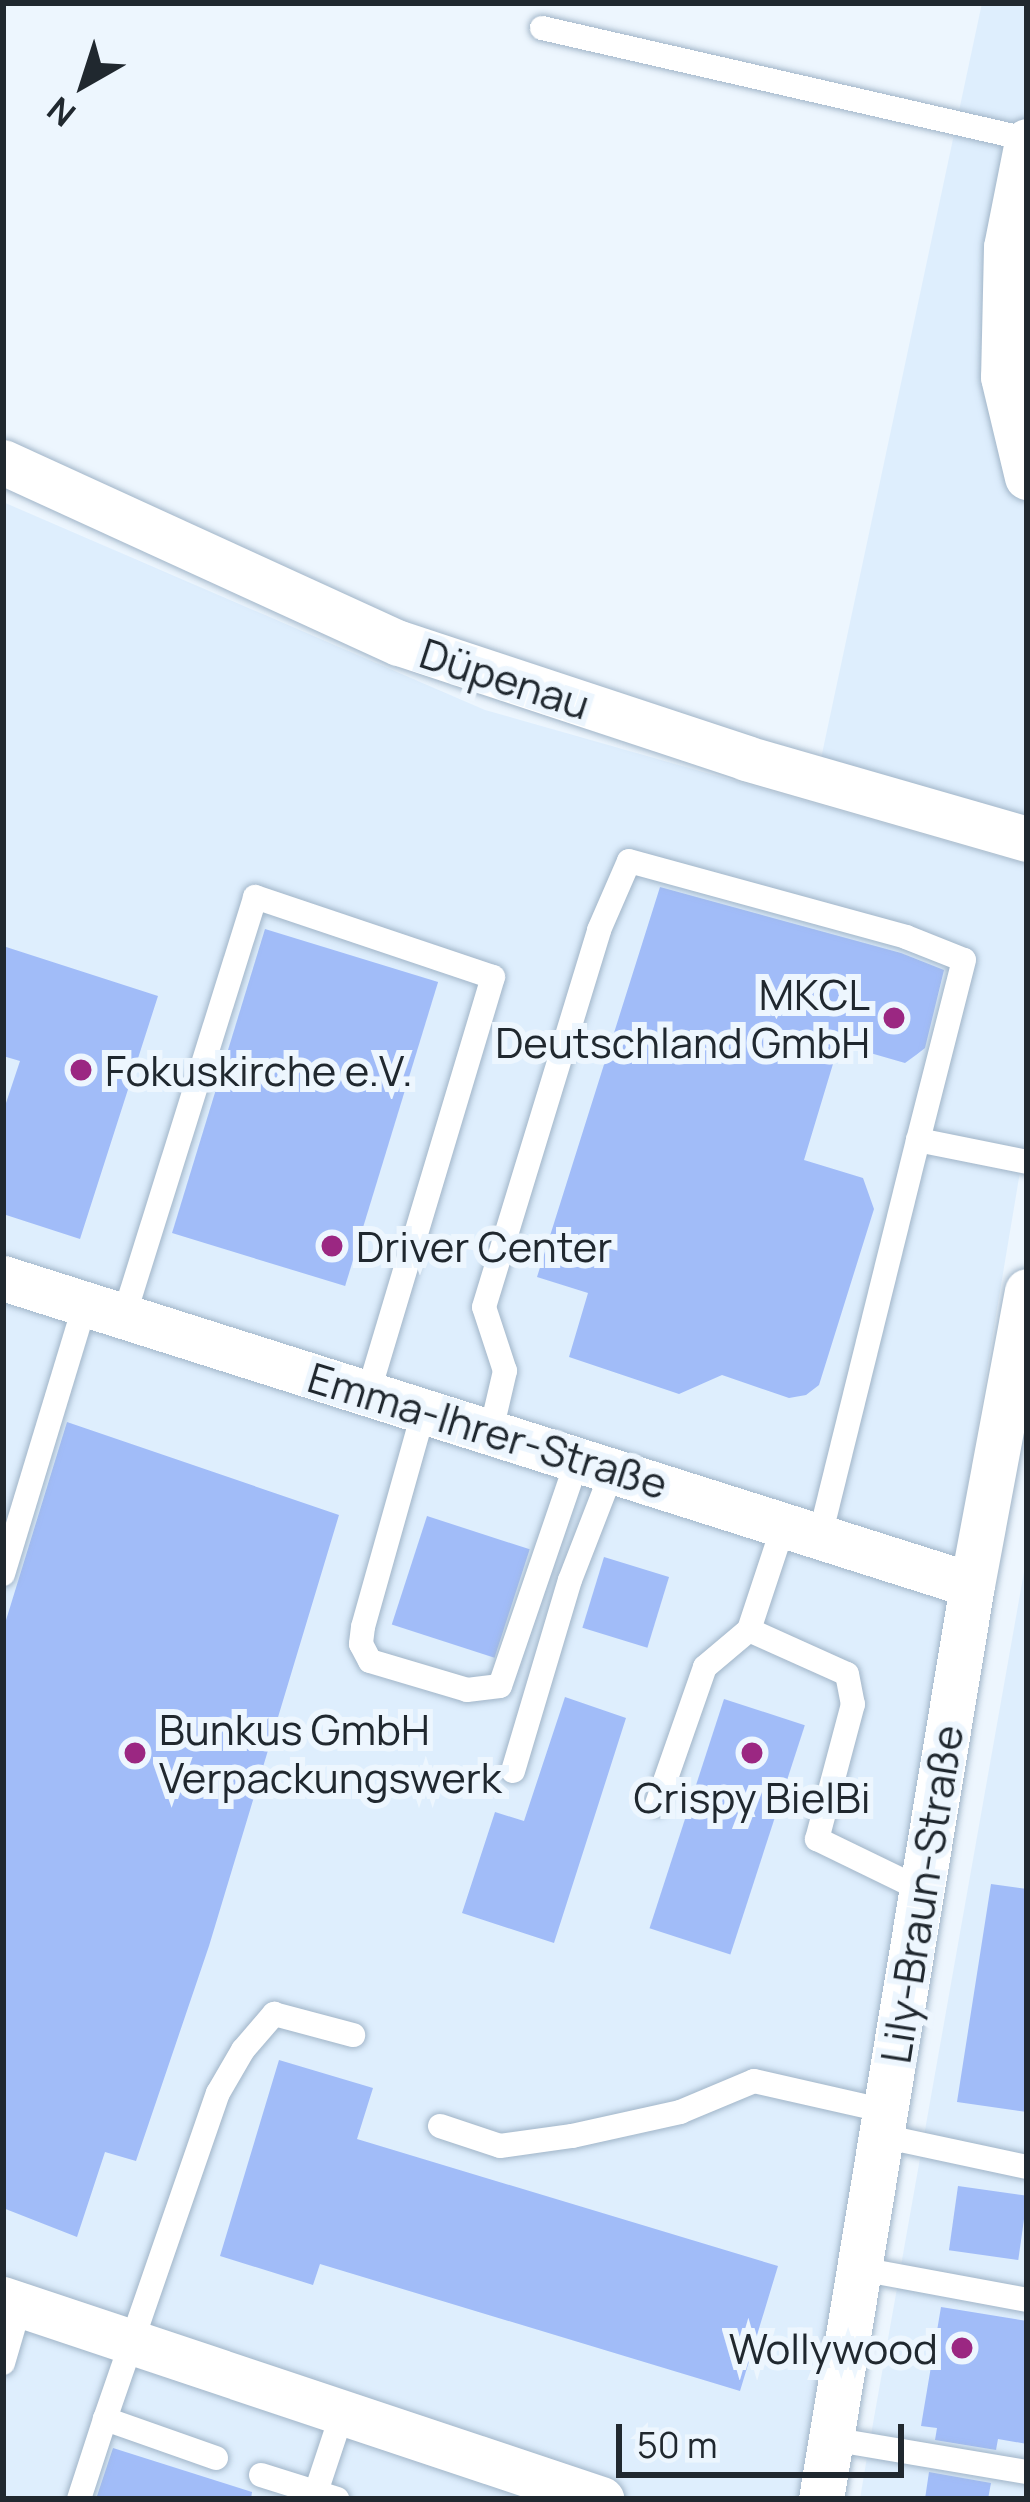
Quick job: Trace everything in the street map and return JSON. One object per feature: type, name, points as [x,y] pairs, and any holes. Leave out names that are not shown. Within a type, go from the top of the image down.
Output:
[{"type":"street","points":[[1027,140],[1006,248],[1004,377],[1027,477]]},
{"type":"street","name":"Düpenau","points":[[3,462],[399,643],[746,758],[1027,839]]},
{"type":"street","name":"Emma-Ihrer-Straße","points":[[3,1278],[972,1585]]},
{"type":"street","name":"Lily-Braun-Straße","points":[[820,2499],[972,1585],[1027,1291]]},
{"type":"street","points":[[11,2302],[599,2499]]},
{"type":"lane","points":[[542,28],[1027,140]]},
{"type":"lane","points":[[491,1431],[505,1371],[484,1307],[599,931],[629,861],[906,937],[964,960],[918,1140],[802,1530],[749,1630],[705,1667],[657,1804]]},
{"type":"lane","points":[[3,1574],[255,897],[493,977],[368,1393]]},
{"type":"lane","points":[[918,1140],[1027,1162]]},
{"type":"lane","points":[[424,1410],[363,1627],[361,1644],[370,1661],[466,1690],[500,1685],[595,1464]]},
{"type":"lane","points":[[512,1771],[570,1580],[595,1464]]},
{"type":"lane","points":[[749,1630],[847,1674],[854,1704],[817,1839],[922,1890]]},
{"type":"lane","points":[[79,2499],[218,2093],[243,2050],[274,2014],[353,2035]]},
{"type":"lane","points":[[440,2126],[500,2146],[554,2139],[680,2112],[754,2081],[1027,2167]]},
{"type":"lane","points":[[860,2269],[1027,2300]]},
{"type":"lane","points":[[3,2363],[11,2302]]},
{"type":"lane","points":[[261,2475],[327,2496],[342,2414]]},
{"type":"lane","points":[[105,2419],[215,2458]]},
{"type":"lane","points":[[831,2439],[1027,2473]]},
{"type":"shaded area","points":[[982,3],[1027,3],[1027,819],[819,768]]},
{"type":"shaded area","points":[[3,502],[485,710],[1027,864],[1027,1130],[806,2450],[814,2499],[3,2499]]},
{"type":"shaded area","points":[[1027,1555],[1027,2499],[860,2499],[866,2463]]},
{"type":"building","points":[[660,887],[901,953],[944,970],[925,1048],[905,1063],[839,1044],[804,1160],[863,1178],[874,1209],[819,1385],[806,1395],[789,1398],[722,1375],[679,1394],[569,1357],[588,1293],[537,1277]]},
{"type":"building","points":[[265,929],[438,982],[345,1286],[172,1233]]},
{"type":"building","points":[[3,946],[158,996],[80,1239],[3,1214],[3,1112],[20,1061],[3,1056]]},
{"type":"building","name":"Bunkus GmbH Verpackungswerk","points":[[67,1422],[339,1515],[209,1946],[136,2161],[105,2152],[77,2237],[3,2208],[3,1630]]},
{"type":"building","points":[[427,1516],[530,1549],[494,1658],[392,1624]]},
{"type":"building","points":[[604,1557],[669,1577],[647,1648],[582,1628]]},
{"type":"building","points":[[565,1697],[626,1718],[554,1943],[462,1913],[495,1812],[524,1821]]},
{"type":"building","points":[[724,1699],[805,1725],[730,1954],[650,1928]]},
{"type":"building","points":[[991,1884],[1027,1889],[1027,2112],[957,2102]]},
{"type":"building","points":[[279,2060],[373,2088],[357,2139],[778,2266],[740,2391],[320,2264],[313,2285],[220,2256]]},
{"type":"building","points":[[958,2186],[1027,2196],[1018,2260],[949,2250]]},
{"type":"building","points":[[941,2307],[1027,2321],[1027,2444],[998,2439],[996,2450],[935,2440],[937,2428],[921,2426]]},
{"type":"building","points":[[113,2448],[252,2492],[251,2499],[96,2499]]},
{"type":"building","points":[[929,2472],[991,2483],[988,2499],[925,2499]]},
{"type":"place","name":"MKCL Deutschland GmbH","points":[[894,1018]]},
{"type":"place","name":"Fokuskirche e.V.","points":[[81,1070]]},
{"type":"place","name":"Driver Center","points":[[332,1246]]},
{"type":"place","name":"Bunkus GmbH Verpackungswerk","points":[[135,1753]]},
{"type":"place","name":"Crispy BielBi","points":[[752,1753]]},
{"type":"place","name":"Wollywood","points":[[962,2348]]}]
